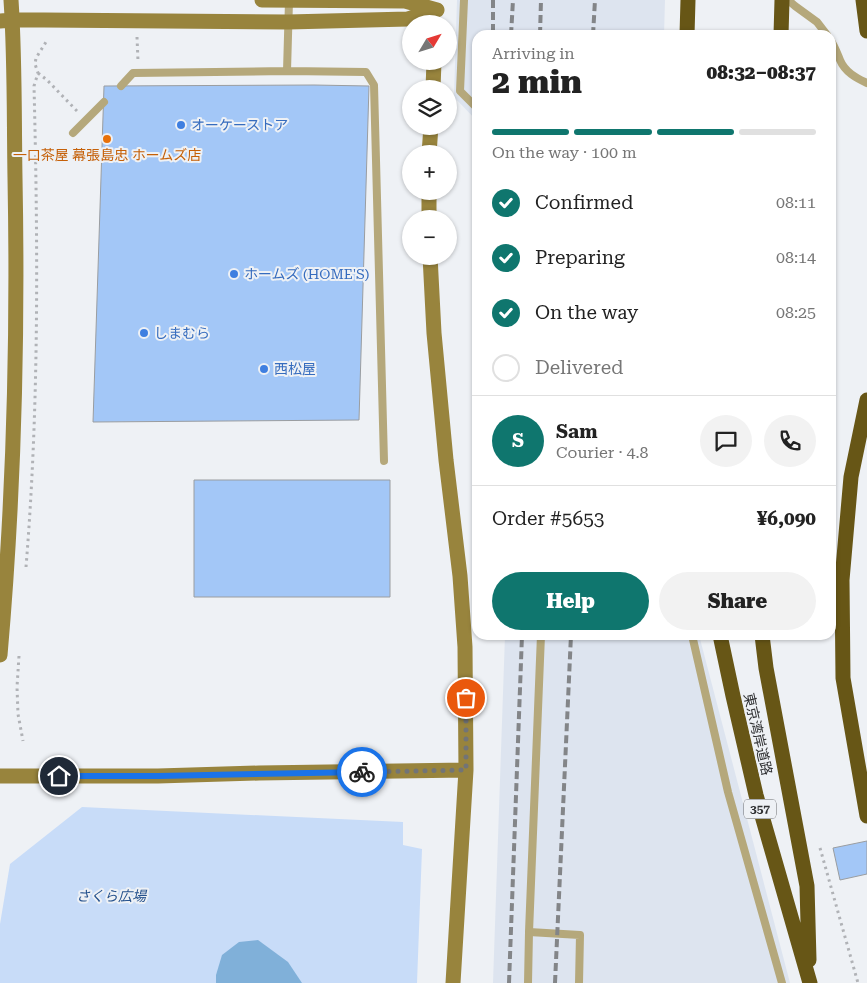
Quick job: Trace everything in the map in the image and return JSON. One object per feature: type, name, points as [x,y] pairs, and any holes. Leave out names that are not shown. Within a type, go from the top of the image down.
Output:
[{"type":"highway","points":[[687,30],[688,0]]},
{"type":"highway","points":[[781,30],[782,0]]},
{"type":"highway","points":[[864,0],[867,31]]},
{"type":"highway","points":[[867,400],[852,476],[842,580],[843,678],[867,816]]},
{"type":"highway","name":"東京湾岸道路","points":[[721,640],[756,795],[809,982]]},
{"type":"highway","points":[[763,640],[766,668],[807,886],[809,982]]},
{"type":"street","points":[[0,655],[6,584],[16,383],[16,258],[6,21],[11,0]]},
{"type":"street","points":[[262,0],[405,1],[437,11]]},
{"type":"street","points":[[6,21],[288,22],[408,20],[437,11]]},
{"type":"street","points":[[430,265],[434,332],[446,460],[461,585],[465,647],[466,770],[453,983]]},
{"type":"street","points":[[0,776],[158,776],[466,770]]},
{"type":"lane","points":[[464,0],[460,91],[472,103]]},
{"type":"lane","points":[[788,0],[817,22],[823,30]]},
{"type":"lane","points":[[288,1],[288,71]]},
{"type":"lane","points":[[836,51],[840,62],[848,72],[867,82]]},
{"type":"lane","points":[[121,86],[133,73],[366,72],[374,85],[384,461]]},
{"type":"lane","points":[[74,133],[104,102]]},
{"type":"lane","points":[[528,983],[541,640]]},
{"type":"lane","points":[[693,640],[728,792],[782,983]]},
{"type":"lane","points":[[529,932],[580,935],[579,983]]},
{"type":"path","points":[[137,36],[138,62]]},
{"type":"path","points":[[38,74],[47,80],[78,112]]},
{"type":"path","points":[[820,848],[858,983]]},
{"type":"shaded area","points":[[457,0],[665,0],[664,30],[472,30],[472,116],[457,100],[457,80],[455,80],[455,70],[458,70]]},
{"type":"shaded area","points":[[505,640],[700,640],[790,983],[493,983]]},
{"type":"shaded area","points":[[258,940],[288,962],[302,983],[216,983],[216,975],[222,955],[239,942]]},
{"type":"green space","name":"さくら広場","points":[[82,807],[403,822],[403,845],[422,849],[417,983],[0,983],[0,924],[10,864]]},
{"type":"building","points":[[104,86],[369,86],[359,420],[93,422]]},
{"type":"building","points":[[194,480],[390,480],[390,597],[194,597]]},
{"type":"building","points":[[867,841],[867,874],[840,880],[833,848]]},
{"type":"railway","points":[[493,0],[493,30]]},
{"type":"railway","points":[[511,30],[513,0]]},
{"type":"railway","points":[[540,30],[541,0]]},
{"type":"railway","points":[[593,30],[595,0]]},
{"type":"railway","points":[[509,983],[522,640]]},
{"type":"railway","points":[[555,983],[571,640]]},
{"type":"way so far","points":[[362,772],[466,770],[466,698]]},
{"type":"place","name":"オーケーストア","points":[[181,125]]},
{"type":"place","name":"一口茶屋 幕張島忠 ホームズ店","points":[[107,139]]},
{"type":"place","name":"ホームズ (HOME'S)","points":[[234,274]]},
{"type":"place","name":"しまむら","points":[[144,333]]},
{"type":"place","name":"西松屋","points":[[264,369]]},
{"type":"route","points":[[59,776],[362,772]]}]
